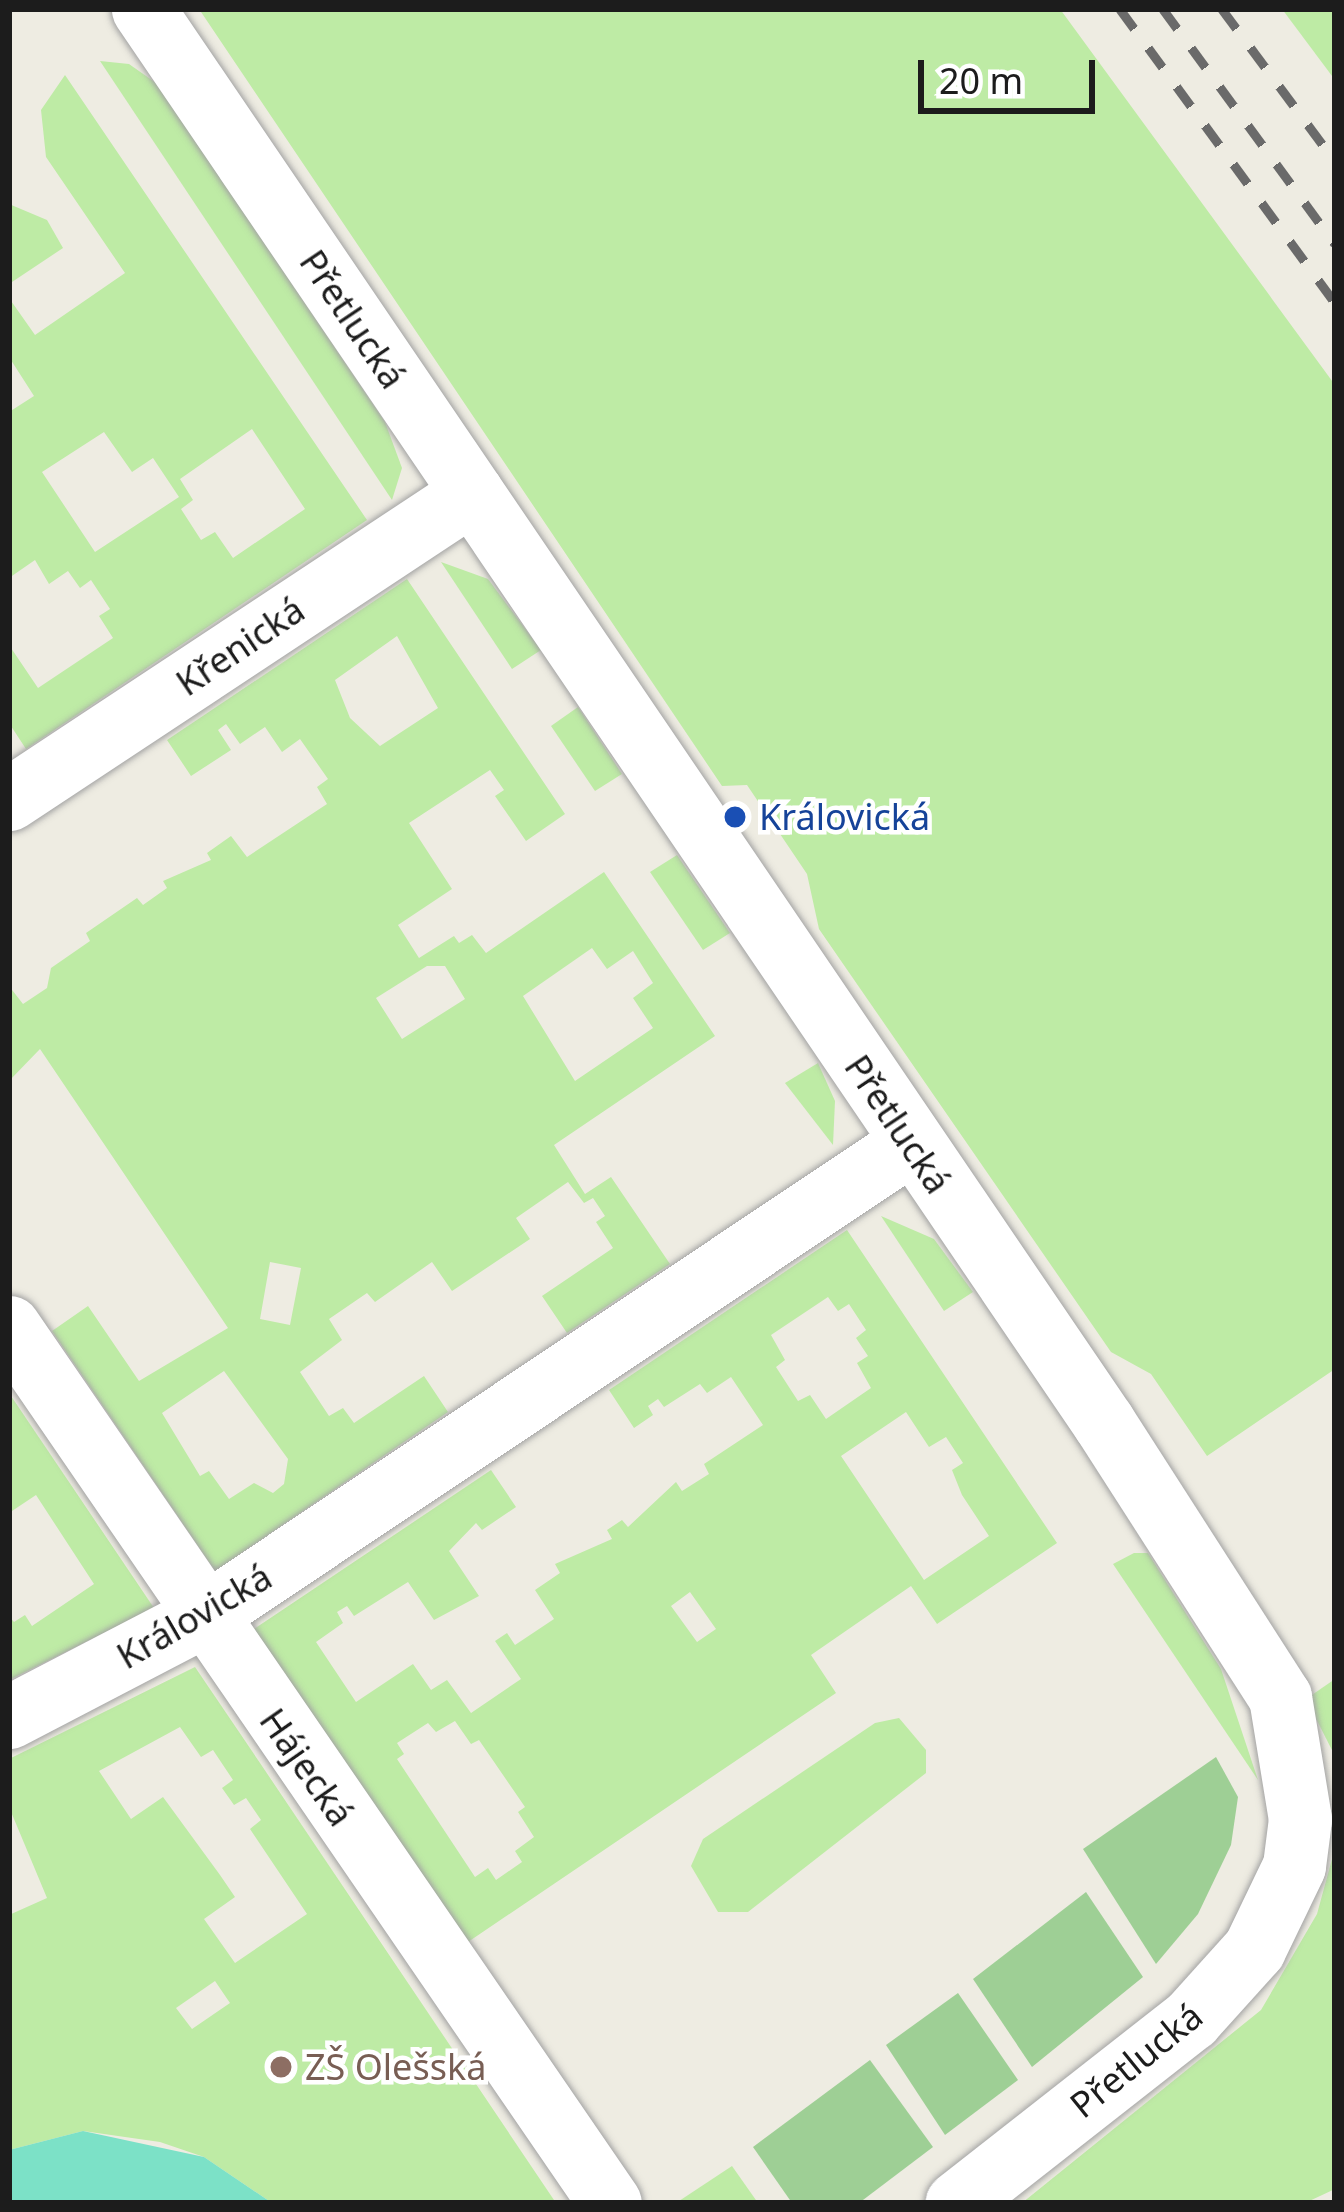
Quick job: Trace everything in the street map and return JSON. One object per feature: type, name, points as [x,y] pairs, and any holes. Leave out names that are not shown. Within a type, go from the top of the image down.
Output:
[{"type":"street","name":"Přetlucká","points":[[143,9],[1222,1599],[1280,1696],[1300,1819],[1276,1909],[1227,1982],[956,2203]]},
{"type":"street","name":"Křenická","points":[[9,799],[472,493]]},
{"type":"street","name":"Královická","points":[[9,1717],[203,1616],[911,1143]]},
{"type":"street","name":"Hájecká","points":[[9,1327],[610,2203]]},
{"type":"green space","points":[[199,9],[1060,9],[1335,385],[1335,1369],[1207,1456],[1151,1374],[1111,1352],[819,929],[807,874],[747,785],[722,786]]},
{"type":"green space","points":[[1282,9],[1335,9],[1335,80]]},
{"type":"green space","points":[[100,61],[129,64],[156,83],[385,422],[402,468],[392,500]]},
{"type":"green space","points":[[65,75],[367,520],[26,749],[9,723],[9,645],[38,688],[113,638],[99,616],[110,609],[91,580],[80,588],[68,571],[49,584],[35,560],[9,578],[9,412],[34,396],[9,357],[9,298],[35,335],[125,273],[46,157],[41,110]],"holes":[[[252,429],[305,509],[233,558],[215,532],[201,540],[181,509],[193,500],[180,479]],[[104,432],[132,472],[153,458],[179,497],[95,552],[42,472]]]},
{"type":"green space","points":[[9,204],[47,220],[63,248],[9,284]]},
{"type":"green space","points":[[441,562],[488,579],[541,650],[512,669]]},
{"type":"green space","points":[[407,579],[565,814],[526,841],[495,796],[504,790],[490,770],[409,823],[452,889],[398,925],[419,958],[454,936],[459,943],[472,935],[486,953],[604,872],[715,1036],[554,1145],[585,1194],[611,1177],[670,1264],[567,1333],[542,1296],[613,1248],[596,1222],[605,1216],[593,1198],[584,1203],[568,1182],[516,1218],[530,1239],[452,1291],[432,1262],[375,1302],[367,1293],[329,1319],[342,1340],[300,1372],[329,1416],[343,1408],[354,1423],[424,1376],[448,1412],[215,1571],[52,1331],[88,1306],[139,1381],[228,1328],[40,1049],[9,1081],[9,986],[23,1004],[47,988],[51,968],[90,941],[86,933],[137,898],[143,905],[167,888],[163,881],[211,860],[207,853],[231,836],[247,857],[327,804],[317,787],[328,779],[300,739],[282,752],[265,727],[240,744],[226,724],[218,730],[231,750],[191,776],[167,740]],"holes":[[[397,636],[438,708],[380,746],[350,718],[335,680]],[[592,948],[607,969],[633,951],[653,983],[633,998],[653,1028],[575,1081],[523,996]],[[427,966],[445,966],[465,999],[402,1039],[376,998]],[[270,1262],[301,1268],[290,1325],[260,1319]],[[224,1371],[288,1459],[284,1484],[273,1493],[254,1483],[229,1499],[209,1471],[200,1476],[162,1413]]]},
{"type":"green space","points":[[578,707],[622,774],[595,791],[551,726]]},
{"type":"green space","points":[[677,855],[730,933],[703,950],[650,872]]},
{"type":"green space","points":[[818,1063],[835,1101],[833,1145],[785,1083]]},
{"type":"green space","points":[[881,1216],[934,1239],[973,1292],[944,1311]]},
{"type":"green space","points":[[847,1230],[1057,1543],[937,1624],[911,1586],[811,1655],[836,1693],[468,1942],[254,1629],[491,1470],[516,1507],[482,1530],[476,1523],[449,1551],[479,1596],[434,1620],[408,1582],[354,1616],[347,1606],[337,1612],[343,1623],[316,1642],[356,1702],[413,1664],[431,1690],[447,1680],[471,1713],[521,1679],[495,1641],[507,1633],[515,1645],[554,1619],[535,1590],[560,1573],[555,1564],[612,1539],[607,1530],[622,1520],[628,1527],[676,1482],[682,1491],[709,1474],[704,1464],[763,1425],[731,1377],[707,1393],[700,1384],[664,1407],[658,1399],[648,1406],[653,1415],[634,1428],[609,1390]],"holes":[[[828,1297],[838,1311],[849,1304],[866,1330],[856,1338],[868,1356],[857,1363],[871,1388],[826,1419],[810,1395],[798,1401],[776,1367],[785,1360],[771,1335]],[[906,1412],[929,1447],[946,1437],[963,1463],[952,1470],[962,1495],[989,1536],[924,1580],[841,1456]],[[690,1592],[716,1629],[697,1642],[671,1606]],[[455,1721],[471,1744],[479,1740],[525,1807],[518,1812],[534,1837],[515,1851],[522,1862],[496,1880],[488,1868],[475,1877],[397,1759],[404,1754],[397,1743],[428,1723],[436,1732]]]},
{"type":"green space","points":[[9,1393],[154,1608],[9,1680],[9,1616],[14,1622],[25,1615],[32,1626],[94,1584],[36,1495],[9,1513]]},
{"type":"green space","points":[[1134,1553],[1148,1553],[1221,1669],[1258,1780],[1113,1564]]},
{"type":"green space","points":[[195,1667],[556,2203],[272,2203],[204,2157],[160,2142],[83,2131],[9,2150],[9,1915],[47,1898],[9,1807],[9,1759]],"holes":[[[180,1727],[201,1757],[213,1750],[233,1780],[222,1788],[234,1805],[246,1798],[261,1820],[250,1829],[307,1914],[235,1963],[204,1919],[235,1897],[220,1875],[163,1797],[131,1819],[99,1771]],[[215,1981],[230,2003],[192,2029],[176,2008]]]},
{"type":"green space","points":[[1335,1679],[1335,1756],[1306,1699]]},
{"type":"green space","points":[[899,1718],[926,1750],[926,1773],[748,1912],[718,1912],[691,1866],[703,1839],[875,1723]]},
{"type":"green space","points":[[1216,1757],[1238,1797],[1231,1845],[1198,1914],[1156,1964],[1083,1849]]},
{"type":"green space","points":[[1335,1848],[1335,2189],[1305,2203],[1022,2203],[1261,2010],[1317,1914]]},
{"type":"green space","points":[[1086,1892],[1143,1977],[1032,2067],[973,1979]]},
{"type":"green space","points":[[958,1993],[1018,2080],[945,2135],[886,2045]]},
{"type":"green space","points":[[870,2060],[933,2147],[859,2203],[792,2203],[753,2147]]},
{"type":"green space","points":[[83,2131],[204,2157],[272,2203],[9,2203],[9,2150]]},
{"type":"green space","points":[[732,2166],[758,2203],[676,2203]]},
{"type":"railway","points":[[1120,9],[1335,303]]},
{"type":"railway","points":[[1163,9],[1335,244]]},
{"type":"railway","points":[[1222,9],[1335,161]]},
{"type":"place","name":"Královická","points":[[735,817]]},
{"type":"place","name":"ZŠ Olešská","points":[[281,2067]]}]
